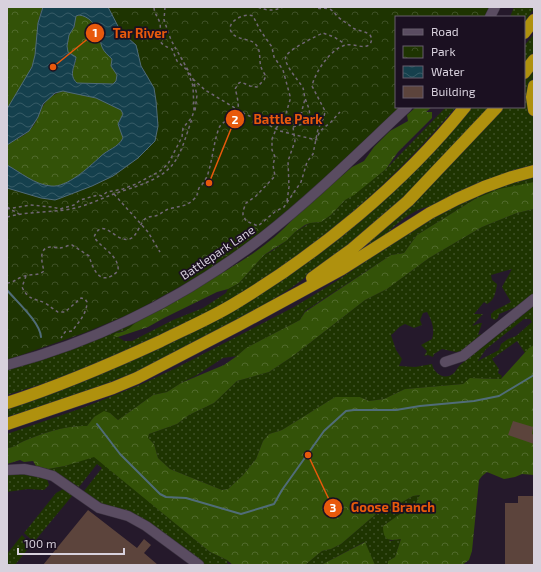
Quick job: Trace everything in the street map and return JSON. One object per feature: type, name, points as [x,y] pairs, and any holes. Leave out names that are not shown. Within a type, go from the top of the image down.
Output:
[{"type":"highway","points":[[525,32],[534,20]]},
{"type":"highway","points":[[525,72],[534,60]]},
{"type":"highway","points":[[534,86],[532,97],[534,110]]},
{"type":"highway","points":[[7,403],[130,355],[233,305],[286,271],[381,194],[424,153],[464,108]]},
{"type":"highway","points":[[239,325],[304,285],[358,244],[408,201],[496,108]]},
{"type":"highway","points":[[7,424],[114,388],[168,363],[342,269],[430,213],[484,187],[534,171]]},
{"type":"street","points":[[490,16],[495,7]]},
{"type":"street","name":"Battlepark Lane","points":[[7,365],[69,345],[125,322],[155,307],[224,266],[301,206],[406,108]]},
{"type":"street","points":[[445,362],[463,356],[534,299]]},
{"type":"street","points":[[7,470],[24,469],[53,476],[99,508],[128,516],[146,526],[199,565]]},
{"type":"path","points":[[11,209],[30,205],[63,209],[74,205],[80,200],[98,195],[102,196],[107,192],[123,189],[136,184],[160,171],[168,164],[182,137],[183,128],[192,117],[194,111],[193,86],[187,70],[177,61],[172,49],[165,46],[160,41],[160,22],[154,7]]},
{"type":"path","points":[[165,7],[164,20],[171,40],[193,79],[205,90],[238,110],[276,129],[316,140]]},
{"type":"path","points":[[258,7],[268,11],[278,10],[283,7]]},
{"type":"path","points":[[7,283],[15,281],[23,276],[40,274],[44,271],[41,258],[42,252],[46,248],[62,248],[72,245],[89,256],[93,269],[99,276],[106,278],[111,276],[118,271],[118,264],[113,256],[97,242],[94,236],[96,232],[102,228],[107,229],[115,236],[129,240],[133,237],[146,218],[180,207],[193,200],[198,194],[199,187],[205,180],[214,153],[215,140],[220,126],[224,122],[230,120],[238,110],[238,96],[235,89],[239,82],[257,87],[266,76],[261,69],[259,50],[256,45],[250,40],[238,38],[230,29],[232,22],[240,16],[246,14],[253,16],[260,30],[272,47],[274,57],[283,70],[290,100],[285,117],[276,129],[272,140],[272,147],[275,157],[273,165],[275,176],[256,196],[246,203],[243,215],[246,221],[250,224],[258,226],[276,211],[284,207],[300,182],[307,162],[313,154],[318,129],[324,117],[325,111],[315,94],[312,86],[313,82],[328,57],[336,49],[345,45],[367,46],[372,40],[368,33],[352,27],[339,18],[330,9],[327,8],[319,10],[314,7]]},
{"type":"path","points":[[287,202],[288,162],[294,145],[293,127],[303,108],[305,99],[303,88],[292,73],[286,60],[286,56],[292,50],[315,36],[324,33],[345,45]]},
{"type":"path","points":[[7,217],[19,214],[71,209],[90,204],[155,178],[173,164],[195,112],[196,95],[193,79]]},
{"type":"path","points":[[293,127],[306,123],[310,116],[309,105],[305,99]]},
{"type":"path","points":[[316,140],[320,131],[340,112]]},
{"type":"path","points":[[114,194],[148,232],[160,252]]},
{"type":"path","points":[[7,208],[19,214]]},
{"type":"path","points":[[26,276],[22,287],[27,296],[37,302],[42,302],[58,312],[65,312],[81,298],[88,302],[85,314],[77,326],[72,331],[65,332],[61,339]]},
{"type":"green space","points":[[7,7],[43,7],[40,13],[33,63],[23,84],[7,109]]},
{"type":"green space","points":[[108,7],[490,7],[486,16],[395,16],[395,108],[401,108],[299,202],[254,239],[210,270],[132,313],[84,333],[7,360],[7,188],[41,198],[58,199],[113,176],[138,158],[155,141],[158,126],[155,93],[141,66],[134,43],[121,32]]},
{"type":"green space","points":[[514,7],[534,7],[525,21],[525,16],[510,16]]},
{"type":"green space","points":[[80,15],[86,17],[94,24],[99,34],[103,49],[112,59],[111,66],[117,75],[116,81],[112,84],[77,83],[73,78],[72,72],[76,60],[68,52],[67,46],[69,34],[75,26],[75,16]]},
{"type":"green space","points":[[534,34],[534,51],[525,64],[525,45]]},
{"type":"green space","points":[[534,68],[530,88],[531,111],[534,119],[534,165],[437,205],[418,210],[402,220],[372,247],[368,243],[438,178],[502,108],[525,108],[525,80]]},
{"type":"green space","points":[[63,91],[96,98],[121,110],[123,114],[118,124],[123,138],[116,146],[103,154],[84,171],[71,180],[64,184],[51,186],[33,181],[7,165],[7,145],[29,131],[37,120],[45,103],[55,94]]},
{"type":"green space","points":[[415,108],[431,108],[426,112],[432,112],[432,118],[398,152],[386,169],[354,195],[345,200],[331,215],[321,222],[305,225],[295,232],[286,241],[264,255],[239,283],[228,289],[217,292],[148,327],[118,337],[113,336],[116,333],[131,327],[138,320],[227,270],[274,238],[294,218],[352,167],[364,161],[374,147],[390,131],[408,121],[407,115]]},
{"type":"green space","points":[[445,108],[455,108],[383,185],[329,231],[272,274],[221,305],[109,360],[67,376],[7,395],[7,368],[138,320],[130,329],[116,333],[114,336],[124,341],[132,341],[173,320],[203,308],[226,293],[228,289],[239,283],[264,255],[272,251],[286,241],[295,232],[310,223],[321,222],[331,215],[345,200],[386,169]]},
{"type":"green space","points":[[472,108],[489,108],[412,191],[337,255],[291,288],[241,319],[136,372],[71,397],[7,417],[7,406],[219,317],[432,153]]},
{"type":"green space","points":[[534,176],[534,182],[475,199],[417,235],[404,253],[391,255],[305,311],[300,320],[246,348],[237,356],[223,358],[167,392],[153,395],[118,420],[110,413],[94,417],[87,426],[71,427],[47,432],[7,448],[7,434],[85,407],[142,384],[176,368],[294,307],[335,282],[415,228],[476,194]]},
{"type":"green space","points":[[534,182],[534,209],[517,213],[482,227],[429,258],[387,289],[365,300],[293,356],[269,372],[237,381],[214,403],[189,415],[177,424],[149,434],[148,438],[154,444],[158,458],[170,469],[222,490],[228,489],[243,475],[256,459],[263,441],[269,434],[282,430],[335,397],[360,397],[369,401],[384,399],[405,389],[463,384],[470,378],[501,379],[529,348],[534,345],[534,475],[522,474],[504,479],[487,472],[482,476],[479,480],[472,551],[469,560],[462,565],[388,565],[388,561],[395,557],[401,539],[388,539],[384,535],[383,526],[416,503],[420,495],[413,496],[395,506],[383,508],[341,544],[331,549],[322,551],[305,565],[233,565],[227,560],[210,552],[94,457],[65,466],[48,469],[36,466],[33,461],[24,462],[20,460],[7,464],[7,448],[47,432],[71,427],[87,426],[94,417],[104,411],[110,413],[118,420],[153,395],[167,392],[181,383],[224,365],[246,348],[300,320],[305,312],[391,255],[404,253],[417,235],[475,199],[499,189]]},
{"type":"green space","points":[[534,209],[534,293],[516,307],[499,314],[498,318],[495,320],[491,318],[491,314],[511,302],[502,287],[512,269],[491,275],[492,280],[497,284],[494,296],[489,303],[487,304],[484,302],[474,314],[483,314],[472,326],[482,323],[478,335],[482,334],[461,351],[456,352],[442,349],[434,354],[433,357],[428,355],[424,356],[427,351],[421,345],[432,339],[433,332],[432,322],[427,312],[423,313],[420,320],[422,325],[414,328],[405,324],[400,326],[391,335],[396,350],[402,359],[399,366],[415,367],[432,364],[437,373],[447,376],[454,373],[460,365],[534,306],[534,345],[525,353],[517,341],[492,359],[499,369],[498,373],[502,376],[501,379],[471,378],[463,384],[405,389],[384,399],[369,401],[360,397],[335,397],[282,430],[269,434],[263,441],[256,459],[243,475],[228,489],[222,490],[170,469],[158,458],[154,444],[147,438],[149,434],[177,424],[189,415],[214,403],[237,381],[269,372],[293,356],[365,300],[387,289],[429,258],[482,227],[517,213]],"holes":[[[524,319],[530,319],[532,322],[516,336],[501,344],[499,350],[478,361],[486,349]]]},
{"type":"green space","points":[[94,456],[210,552],[227,560],[233,565],[227,561],[228,565],[206,565],[91,497],[84,491],[102,468],[97,464],[79,487],[48,469],[65,466]]},
{"type":"green space","points":[[15,473],[31,474],[47,479],[49,485],[44,490],[28,489],[7,492],[7,475]]},
{"type":"green space","points":[[65,488],[72,493],[72,496],[34,542],[24,533],[56,493]]},
{"type":"green space","points":[[420,495],[417,503],[383,526],[390,541],[401,539],[395,557],[388,561],[388,565],[375,565],[364,542],[321,565],[305,565],[322,551],[331,549],[341,544],[383,508],[395,506],[413,496]]},
{"type":"green space","points":[[22,535],[31,545],[15,565],[7,565],[7,554]]},
{"type":"green space","points":[[365,542],[375,565],[321,565]]},
{"type":"water","points":[[43,7],[108,7],[121,32],[136,45],[141,66],[154,88],[156,101],[158,126],[155,141],[138,158],[113,176],[92,186],[55,200],[41,198],[7,188],[7,165],[28,178],[45,185],[57,186],[64,184],[77,176],[121,141],[123,138],[118,124],[123,114],[121,110],[96,98],[63,91],[55,93],[43,104],[38,117],[29,131],[7,145],[7,109],[32,67],[35,55],[38,23]],"holes":[[[76,16],[83,16],[94,24],[100,36],[103,49],[112,59],[111,66],[117,75],[116,81],[113,84],[77,83],[74,80],[72,74],[76,57],[68,52],[67,46],[69,35],[74,27]]]},
{"type":"building","points":[[513,421],[533,427],[532,434],[534,435],[534,444],[508,435]]},
{"type":"building","points":[[518,496],[534,496],[534,565],[505,565],[505,503],[518,503]]},
{"type":"building","points":[[88,510],[137,548],[144,539],[151,545],[144,553],[158,565],[43,565]]},
{"type":"waterway","points":[[7,290],[37,325],[41,337]]},
{"type":"waterway","points":[[97,424],[120,454],[160,494],[166,497],[186,498],[241,514],[274,504],[282,490],[324,431],[346,411],[396,410],[420,406],[474,401],[499,396],[534,375]]},
{"type":"place","name":"Tar River","points":[[53,67]]},
{"type":"place","name":"Battle Park","points":[[209,183]]},
{"type":"place","name":"Goose Branch","points":[[308,455]]}]
